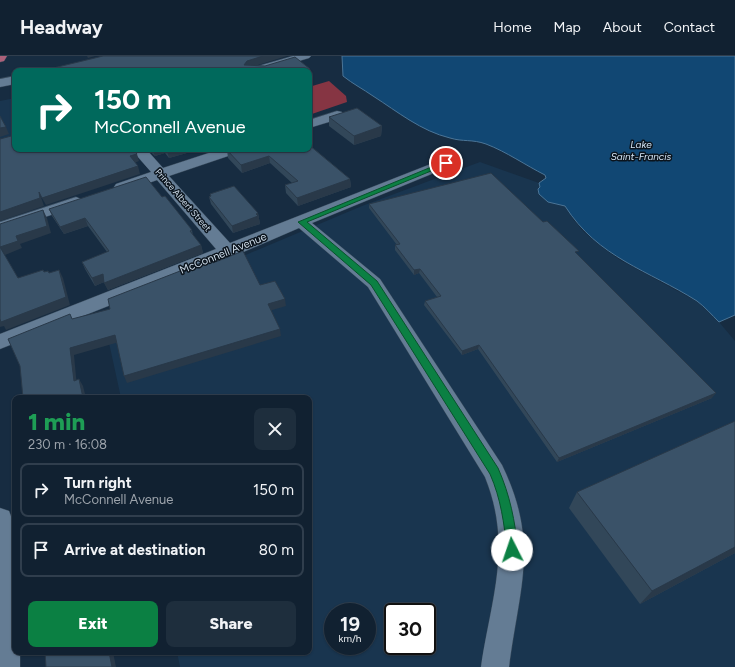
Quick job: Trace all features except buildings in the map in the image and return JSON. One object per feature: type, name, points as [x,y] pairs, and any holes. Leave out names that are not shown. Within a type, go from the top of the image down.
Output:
[{"type":"street","points":[[263,68],[305,56]]},
{"type":"street","points":[[0,83],[12,81]]},
{"type":"street","points":[[312,123],[337,115]]},
{"type":"street","name":"Prince Albert Street","points":[[141,152],[228,252]]},
{"type":"street","points":[[104,193],[226,152]]},
{"type":"street","name":"McConnell Avenue","points":[[0,342],[228,252],[446,163]]},
{"type":"street","points":[[0,227],[89,198]]},
{"type":"street","points":[[302,222],[374,283],[494,472],[501,487],[511,527],[512,550],[509,581],[495,667]]},
{"type":"street","points":[[0,519],[6,667]]},
{"type":"shaded area","points":[[329,81],[346,96],[347,102],[312,114],[312,86]]},
{"type":"shaded area","points":[[12,99],[12,144],[0,147],[0,101]]},
{"type":"shaded area","points":[[480,162],[539,183],[548,202],[565,206],[573,219],[584,232],[602,247],[620,260],[698,302],[719,322],[735,341],[735,667],[180,667],[178,655],[312,655],[312,395],[120,395],[103,315],[362,206]]},
{"type":"water","name":"Lake Saint-Francis","points":[[342,56],[735,56],[735,315],[719,322],[697,301],[608,251],[578,224],[565,206],[548,202],[539,194],[539,183],[546,178],[545,175],[486,144],[455,139],[429,131],[354,84],[343,76]]},
{"type":"route","points":[[446,163],[302,222],[374,283],[494,472],[501,487],[511,527],[512,550]]}]
